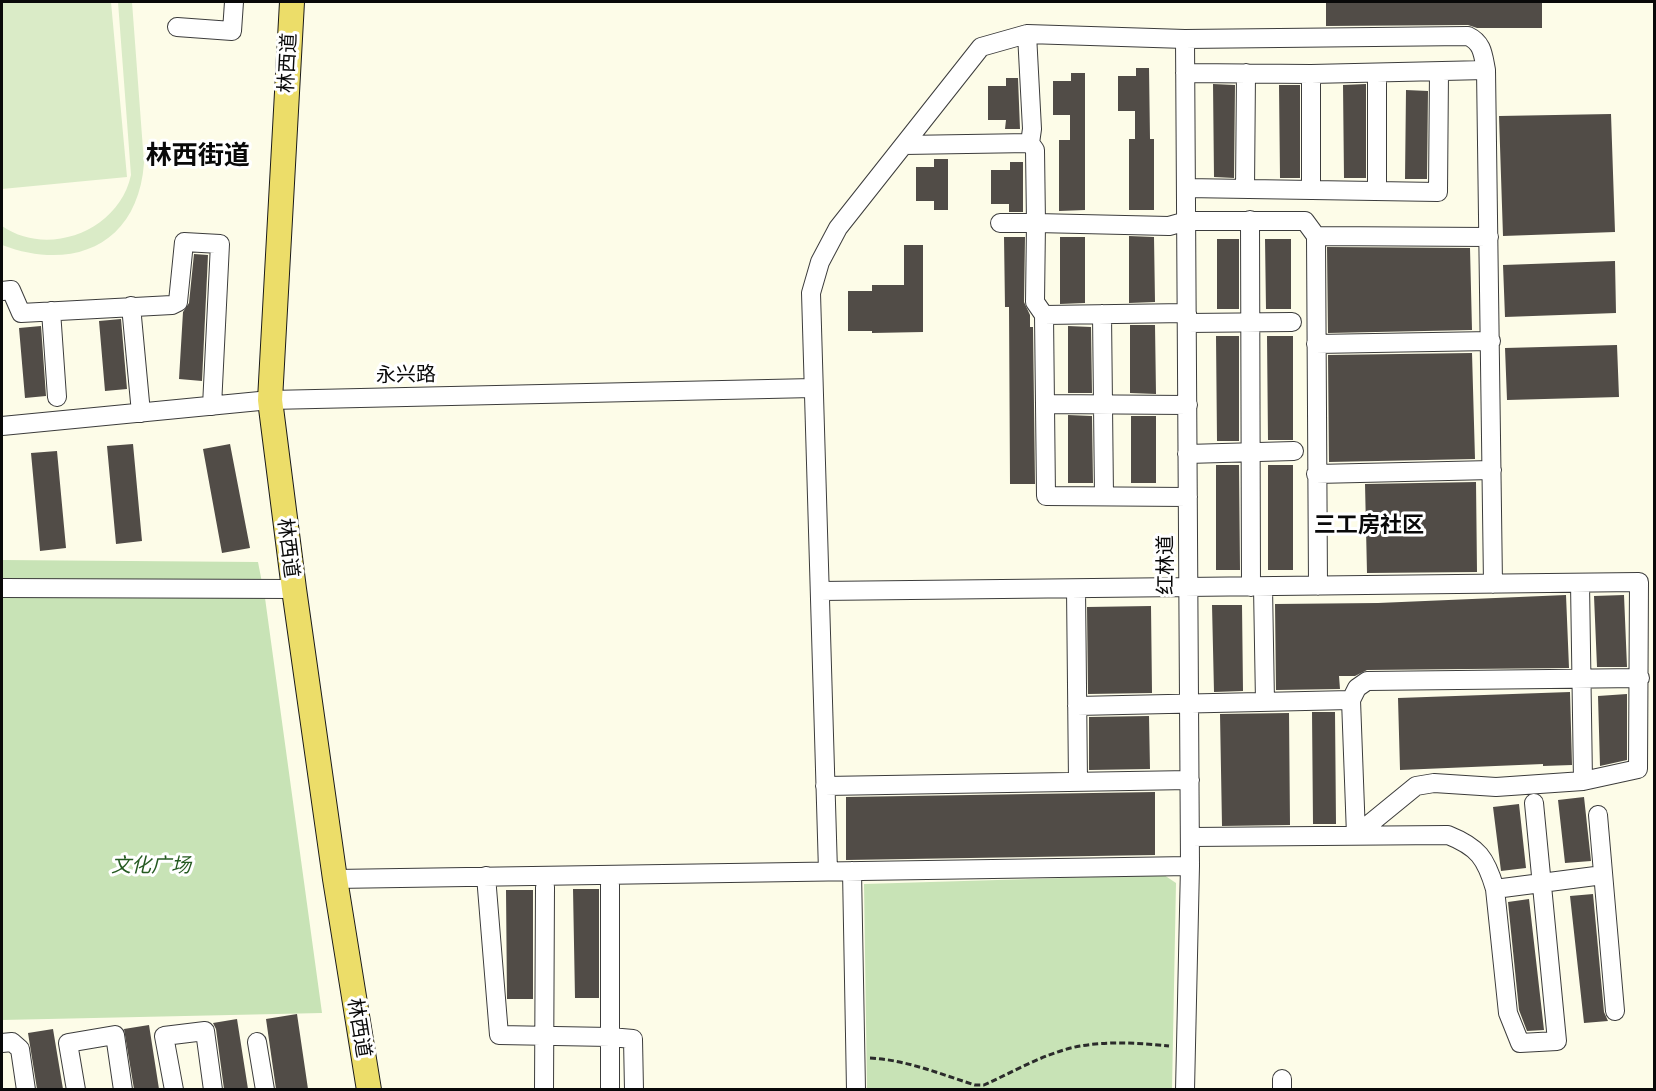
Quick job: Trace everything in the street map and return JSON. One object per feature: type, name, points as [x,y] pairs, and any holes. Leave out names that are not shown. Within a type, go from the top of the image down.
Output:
[{"type":"main road","name":"林西道","points":[[292,2],[270,400],[335,879],[369,1089]]},
{"type":"street","points":[[177,27],[232,31],[234,2]]},
{"type":"street","points":[[1027,34],[1032,129],[1030,142],[1035,150],[1035,302],[1044,315],[1046,496],[1188,497]]},
{"type":"street","points":[[828,872],[811,293],[820,262],[838,228],[981,47],[1027,34],[1185,39],[1468,36],[1476,40],[1481,49],[1486,70],[1493,584]]},
{"type":"street","name":"红林道","points":[[1185,39],[1190,780],[1185,1089]]},
{"type":"street","points":[[1185,73],[1311,74],[1486,70]]},
{"type":"street","points":[[1186,188],[1438,192],[1439,72]]},
{"type":"street","points":[[1377,73],[1377,191]]},
{"type":"street","points":[[1245,189],[1246,74]]},
{"type":"street","points":[[1311,74],[1311,190]]},
{"type":"street","points":[[904,145],[1030,142]]},
{"type":"street","points":[[1250,220],[1251,452],[1265,702]]},
{"type":"street","points":[[1000,223],[1169,226],[1187,221],[1305,221],[1316,236],[1318,586]]},
{"type":"street","points":[[1316,236],[1490,237]]},
{"type":"street","points":[[2,291],[11,290],[21,313],[172,305],[178,302],[184,242],[220,244],[212,406]]},
{"type":"street","points":[[131,306],[141,413]]},
{"type":"street","points":[[51,311],[57,397]]},
{"type":"street","points":[[1044,315],[1102,314],[1292,322]]},
{"type":"street","points":[[1102,314],[1104,496]]},
{"type":"street","points":[[1316,344],[1491,341]]},
{"type":"street","name":"永兴路","points":[[2,426],[270,400],[813,388]]},
{"type":"street","points":[[1045,404],[1188,405]]},
{"type":"street","points":[[1187,454],[1294,451]]},
{"type":"street","points":[[1316,474],[1492,470]]},
{"type":"street","points":[[820,591],[1639,582],[1638,769],[1583,781],[1496,787],[1434,783],[1416,786],[1356,835]]},
{"type":"street","points":[[1580,583],[1583,781]]},
{"type":"street","points":[[2,588],[294,589]]},
{"type":"street","points":[[1076,588],[1078,782]]},
{"type":"street","points":[[1356,835],[1351,700],[1357,687],[1367,681],[1640,678]]},
{"type":"street","points":[[1077,706],[1351,700]]},
{"type":"street","points":[[825,786],[1190,780]]},
{"type":"street","points":[[1190,837],[1448,836],[1470,844],[1484,861],[1495,889],[1508,1013],[1520,1043],[1557,1041],[1534,803]]},
{"type":"street","points":[[1598,815],[1615,1011]]},
{"type":"street","points":[[335,879],[1190,866]]},
{"type":"street","points":[[852,871],[856,1089]]},
{"type":"street","points":[[1495,889],[1603,875]]},
{"type":"street","points":[[486,876],[499,1035],[610,1036],[633,1039],[634,1089]]},
{"type":"street","points":[[610,885],[610,1089]]},
{"type":"street","points":[[544,1089],[545,887]]},
{"type":"street","points":[[174,1089],[164,1036],[205,1031],[213,1089]]},
{"type":"street","points":[[76,1089],[68,1043],[115,1035],[123,1089]]},
{"type":"street","points":[[2,1043],[12,1042],[20,1049],[26,1089]]},
{"type":"street","points":[[257,1042],[265,1089]]},
{"type":"path","points":[[856,1058],[892,1059],[975,1085],[984,1085],[1053,1054],[1079,1046],[1148,1044],[1186,1048]]},
{"type":"green space","points":[[2,2],[111,2],[127,177],[2,189]]},
{"type":"green space","points":[[118,2],[132,2],[144,163],[139,191],[129,214],[115,232],[97,245],[77,253],[53,255],[28,253],[2,245],[2,226],[20,235],[40,239],[60,239],[79,234],[97,224],[112,211],[124,195],[131,175]]},
{"type":"green space","name":"文化广场","points":[[2,560],[258,562],[265,598],[322,1013],[2,1020]]},
{"type":"green space","points":[[1164,875],[1176,883],[1172,1089],[867,1089],[864,884]]},
{"type":"building","points":[[1326,2],[1542,2],[1542,28],[1477,28],[1468,25],[1326,26]]},
{"type":"building","points":[[1136,68],[1149,68],[1150,139],[1154,139],[1154,210],[1129,210],[1129,139],[1135,139],[1135,111],[1118,111],[1118,76],[1136,76]]},
{"type":"building","points":[[1071,73],[1085,73],[1085,210],[1059,211],[1059,140],[1070,140],[1070,115],[1053,115],[1053,81],[1071,81]]},
{"type":"building","points":[[1006,78],[1018,78],[1020,129],[1005,129],[1006,120],[988,120],[988,86],[1006,86]]},
{"type":"building","points":[[1213,84],[1235,85],[1234,178],[1214,177]]},
{"type":"building","points":[[1366,84],[1366,178],[1344,178],[1343,85]]},
{"type":"building","points":[[1279,85],[1300,85],[1300,178],[1280,178]]},
{"type":"building","points":[[1406,90],[1428,91],[1427,179],[1405,179]]},
{"type":"building","points":[[1611,114],[1615,232],[1503,236],[1499,116]]},
{"type":"building","points":[[934,159],[948,159],[948,210],[934,210],[934,201],[916,201],[916,167],[934,167]]},
{"type":"building","points":[[1010,162],[1023,162],[1023,212],[1009,212],[1009,204],[991,204],[991,170],[1010,170]]},
{"type":"building","points":[[1129,236],[1154,237],[1155,302],[1129,303]]},
{"type":"building","points":[[1004,237],[1025,237],[1024,302],[1030,315],[1030,327],[1033,327],[1035,484],[1010,484],[1009,307],[1005,307]]},
{"type":"building","points":[[1060,237],[1085,237],[1085,303],[1060,304]]},
{"type":"building","points":[[1217,239],[1239,239],[1239,309],[1217,309]]},
{"type":"building","points":[[1265,239],[1291,239],[1291,309],[1266,309]]},
{"type":"building","points":[[904,245],[923,245],[923,332],[848,331],[848,291],[872,291],[872,285],[904,285]]},
{"type":"building","points":[[1327,247],[1470,248],[1472,330],[1328,333]]},
{"type":"building","points":[[194,254],[208,255],[202,381],[179,379],[183,312],[189,303]]},
{"type":"building","points":[[1615,261],[1616,313],[1505,317],[1503,265]]},
{"type":"building","points":[[121,319],[127,389],[105,391],[99,321]]},
{"type":"building","points":[[1130,325],[1155,325],[1156,394],[1130,393]]},
{"type":"building","points":[[41,326],[46,396],[25,398],[19,328]]},
{"type":"building","points":[[1068,326],[1091,327],[1092,393],[1068,393]]},
{"type":"building","points":[[1216,336],[1239,336],[1239,441],[1217,441]]},
{"type":"building","points":[[1267,336],[1293,336],[1293,440],[1268,440]]},
{"type":"building","points":[[1617,345],[1619,397],[1507,400],[1505,348]]},
{"type":"building","points":[[1472,353],[1475,459],[1329,462],[1328,355]]},
{"type":"building","points":[[1068,415],[1092,416],[1093,483],[1068,483]]},
{"type":"building","points":[[1131,416],[1156,416],[1156,483],[1131,483]]},
{"type":"building","points":[[133,444],[142,541],[116,544],[107,446]]},
{"type":"building","points":[[230,444],[250,548],[222,553],[203,449]]},
{"type":"building","points":[[57,451],[66,548],[40,551],[31,453]]},
{"type":"building","points":[[1216,465],[1239,465],[1240,570],[1216,570]]},
{"type":"building","points":[[1268,465],[1293,465],[1293,570],[1268,570]]},
{"type":"building","points":[[1476,482],[1477,572],[1367,573],[1365,484]]},
{"type":"building","points":[[1566,595],[1569,668],[1367,670],[1355,676],[1339,676],[1340,689],[1276,690],[1275,604],[1378,603]]},
{"type":"building","points":[[1624,595],[1627,667],[1597,667],[1594,596]]},
{"type":"building","points":[[1212,605],[1242,605],[1243,691],[1214,692]]},
{"type":"building","points":[[1151,606],[1152,693],[1088,694],[1087,607]]},
{"type":"building","points":[[1570,692],[1572,765],[1543,766],[1543,764],[1400,770],[1398,698]]},
{"type":"building","points":[[1627,694],[1627,760],[1600,766],[1598,696]]},
{"type":"building","points":[[1312,712],[1335,712],[1336,824],[1313,824]]},
{"type":"building","points":[[1289,713],[1290,825],[1222,826],[1220,714]]},
{"type":"building","points":[[1149,716],[1150,769],[1089,770],[1089,717]]},
{"type":"building","points":[[1155,792],[1155,855],[846,860],[846,797]]},
{"type":"building","points":[[1584,797],[1591,861],[1565,863],[1558,800]]},
{"type":"building","points":[[1519,804],[1526,868],[1501,871],[1493,807]]},
{"type":"building","points":[[573,889],[599,889],[599,998],[575,998]]},
{"type":"building","points":[[506,890],[533,890],[533,999],[507,999]]},
{"type":"building","points":[[1593,894],[1604,1012],[1608,1021],[1584,1023],[1570,896]]},
{"type":"building","points":[[1529,899],[1544,1030],[1527,1031],[1519,1010],[1508,902]]},
{"type":"building","points":[[297,1014],[308,1089],[276,1089],[266,1019]]},
{"type":"building","points":[[237,1019],[248,1089],[224,1089],[216,1029],[213,1023]]},
{"type":"building","points":[[149,1025],[159,1089],[134,1089],[124,1029]]},
{"type":"building","points":[[53,1029],[63,1089],[37,1089],[28,1033]]},
{"type":"district","name":"林西街道","points":[[198,156]]},
{"type":"district","name":"三工房社区","points":[[1369,525]]}]
